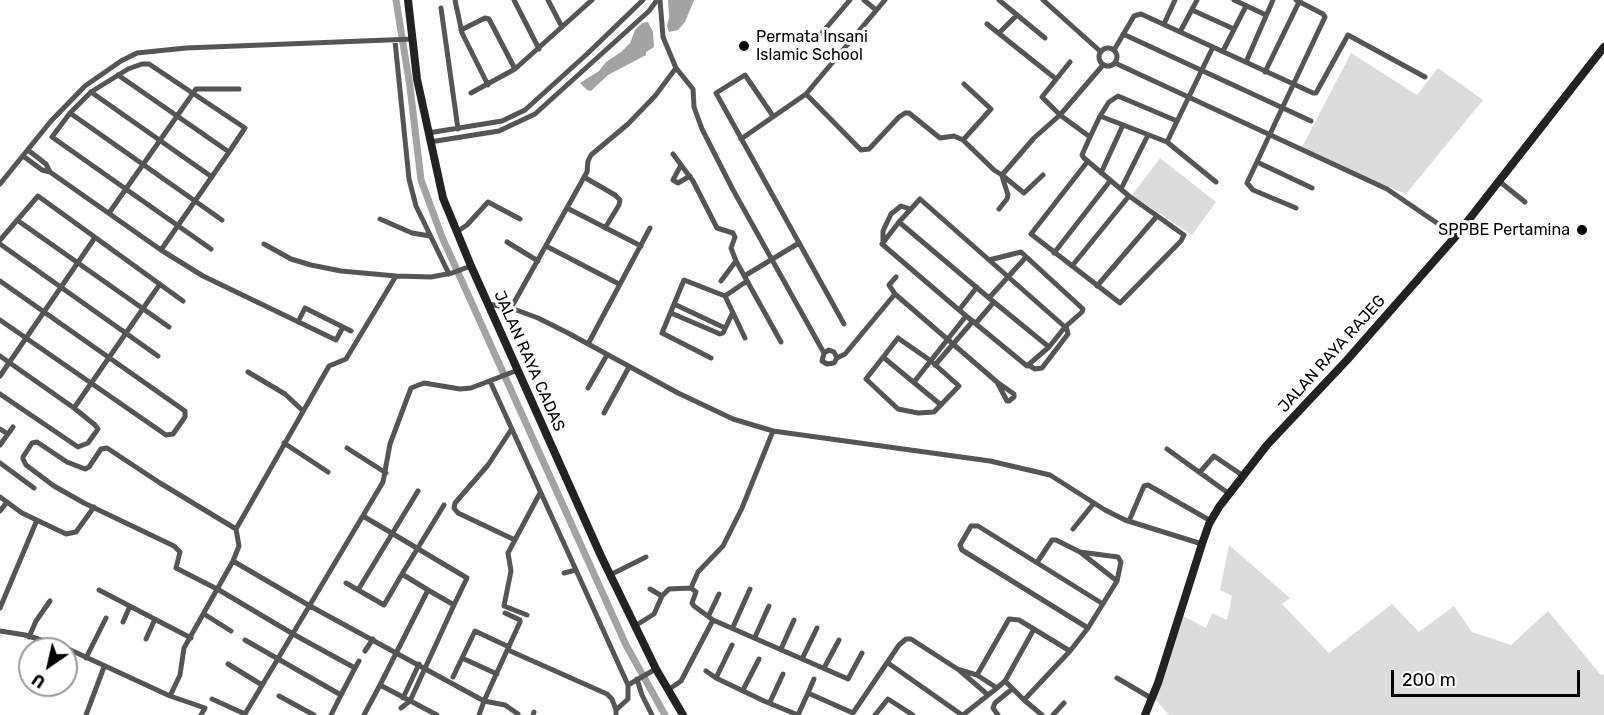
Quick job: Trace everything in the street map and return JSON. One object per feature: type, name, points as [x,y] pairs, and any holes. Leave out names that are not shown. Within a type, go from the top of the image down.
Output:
[{"type":"main road","name":"JALAN RAYA CADAS","points":[[408,0],[411,40],[429,142],[443,198],[458,231],[467,267],[488,304],[514,372],[610,575],[682,715]]},
{"type":"main road","name":"JALAN RAYA RAJEG","points":[[1145,715],[1202,544],[1211,522],[1228,493],[1267,445],[1347,360],[1456,236],[1604,47]]},
{"type":"street","points":[[455,0],[461,30],[488,85]]},
{"type":"street","points":[[513,0],[539,49]]},
{"type":"street","points":[[548,0],[562,27]]},
{"type":"street","points":[[581,0],[585,7]]},
{"type":"street","points":[[471,93],[515,69],[592,0]]},
{"type":"street","points":[[428,133],[502,121],[525,110],[643,0]]},
{"type":"street","points":[[429,142],[499,131],[535,114],[659,0]]},
{"type":"street","points":[[659,0],[663,37],[676,68],[693,89],[694,107],[702,129],[771,260],[824,353],[822,361],[832,364],[845,354],[895,294]]},
{"type":"street","points":[[821,34],[850,0]]},
{"type":"street","points":[[864,0],[876,10]]},
{"type":"street","points":[[741,140],[806,94],[885,0]]},
{"type":"street","points":[[999,0],[1045,38]]},
{"type":"street","points":[[1043,0],[1101,52]]},
{"type":"street","points":[[1164,24],[1174,0]]},
{"type":"street","points":[[1180,32],[1197,0]]},
{"type":"street","points":[[1234,0],[1266,15]]},
{"type":"street","points":[[1246,62],[1274,0]]},
{"type":"street","points":[[1265,72],[1298,1],[1323,14],[1324,17],[1247,183],[1248,186],[1296,208]]},
{"type":"street","points":[[1223,51],[1246,6]]},
{"type":"street","points":[[441,8],[458,129]]},
{"type":"street","points":[[1192,10],[1234,29]]},
{"type":"street","points":[[633,11],[640,19]]},
{"type":"street","points":[[1114,50],[1134,16],[1141,14],[1315,94],[1346,36],[1350,35],[1425,77]]},
{"type":"street","points":[[999,33],[1017,15]]},
{"type":"street","points":[[461,30],[485,18],[489,19],[515,69]]},
{"type":"street","points":[[987,24],[1056,79]]},
{"type":"street","points":[[1123,34],[1311,121]]},
{"type":"street","points":[[398,40],[409,178],[416,206],[451,273]]},
{"type":"street","points":[[0,184],[51,121],[85,86],[121,61],[137,53],[186,48],[411,40]]},
{"type":"street","points":[[1167,142],[1212,46]]},
{"type":"street","points":[[1101,52],[1107,48],[1114,50],[1117,56],[1112,66],[1103,65]]},
{"type":"street","points":[[1101,52],[1100,62],[1103,65]]},
{"type":"street","points":[[1070,62],[1042,97],[1060,115],[1090,137]]},
{"type":"street","points":[[1115,63],[1387,189],[1456,236]]},
{"type":"street","points":[[161,250],[178,226],[195,202],[213,177],[245,128],[149,64],[142,64],[118,75],[91,92],[52,136],[126,190],[178,226],[211,249]]},
{"type":"street","points":[[1002,175],[1034,138],[1060,115],[1103,65]]},
{"type":"street","points":[[511,308],[584,177],[591,155],[628,124],[656,96],[676,68]]},
{"type":"street","points":[[118,75],[229,152]]},
{"type":"street","points":[[773,116],[745,75],[717,91],[716,96],[844,324]]},
{"type":"street","points":[[963,140],[991,109],[964,84]]},
{"type":"street","points":[[109,213],[196,89],[239,89]]},
{"type":"street","points":[[91,92],[213,177]]},
{"type":"street","points":[[806,94],[861,150],[869,148],[905,113],[912,115],[940,138],[954,136],[963,140],[975,149],[994,170],[1024,193],[1043,175]]},
{"type":"street","points":[[1088,161],[1031,232],[1032,236],[1120,303],[1181,242],[1184,237],[1183,233],[1129,196],[1083,155],[1108,102],[1118,96],[1178,121]]},
{"type":"street","points":[[70,113],[222,220]]},
{"type":"street","points":[[1100,116],[1167,142],[1216,182]]},
{"type":"street","points":[[1101,173],[1123,125]]},
{"type":"street","points":[[1121,189],[1148,135]]},
{"type":"street","points":[[28,150],[46,164],[50,172]]},
{"type":"street","points":[[673,154],[690,176],[717,228],[733,233],[735,237],[731,248],[736,261],[781,342]]},
{"type":"street","points":[[23,156],[203,276],[336,340],[343,327]]},
{"type":"street","points":[[1257,162],[1312,188]]},
{"type":"street","points":[[681,165],[673,180],[678,183],[690,176]]},
{"type":"street","points":[[999,209],[1008,195],[1002,175]]},
{"type":"street","points":[[584,177],[620,200],[605,228]]},
{"type":"street","points":[[1054,253],[1110,181]]},
{"type":"street","points":[[1499,181],[1525,202]]},
{"type":"street","points":[[158,356],[60,288],[0,242],[38,196],[94,239],[183,301]]},
{"type":"street","points":[[1072,266],[1129,196]]},
{"type":"street","points":[[884,241],[920,199],[1065,327],[1068,334],[1042,368],[1035,369],[1025,365],[884,246],[883,231],[891,214],[901,206],[910,209]]},
{"type":"street","points":[[458,231],[467,225],[488,202],[520,219]]},
{"type":"street","points":[[567,208],[641,246]]},
{"type":"street","points":[[1097,286],[1157,216]]},
{"type":"street","points":[[380,219],[412,233],[430,236]]},
{"type":"street","points":[[17,220],[169,327]]},
{"type":"street","points":[[899,222],[1049,347]]},
{"type":"street","points":[[588,344],[650,228]]},
{"type":"street","points":[[0,375],[94,239]]},
{"type":"street","points":[[507,242],[538,261]]},
{"type":"street","points":[[725,296],[771,260],[799,243]]},
{"type":"street","points":[[264,244],[291,259],[341,271],[431,277],[467,267]]},
{"type":"street","points":[[546,246],[619,284]]},
{"type":"street","points":[[989,260],[1021,252],[1083,309],[1030,366]]},
{"type":"street","points":[[914,382],[974,322],[1026,257]]},
{"type":"street","points":[[721,281],[736,261]]},
{"type":"street","points":[[170,696],[180,675],[182,652],[219,590],[239,546],[236,529],[329,366],[346,359],[396,276]]},
{"type":"street","points":[[896,277],[890,285],[895,294],[997,382]]},
{"type":"street","points":[[711,358],[662,334],[684,279],[725,296],[745,338]]},
{"type":"street","points":[[0,281],[185,411],[185,417],[171,435],[166,435],[0,320]]},
{"type":"street","points":[[74,408],[160,284]]},
{"type":"street","points":[[959,310],[977,287]]},
{"type":"street","points":[[488,304],[511,308],[548,323],[733,419],[773,431],[990,460],[1050,475],[1094,503],[1129,521],[1202,544]]},
{"type":"street","points":[[674,304],[725,328]]},
{"type":"street","points":[[298,322],[305,308],[351,331]]},
{"type":"street","points":[[671,313],[720,334],[723,333],[732,314]]},
{"type":"street","points":[[933,363],[966,316]]},
{"type":"street","points":[[898,338],[933,363],[958,386],[932,413],[918,413],[896,407],[866,379],[898,338]]},
{"type":"street","points":[[824,353],[832,350],[837,358]]},
{"type":"street","points":[[588,388],[607,355]]},
{"type":"street","points":[[0,356],[98,427],[92,438],[80,447],[0,394]]},
{"type":"street","points":[[883,357],[941,405]]},
{"type":"street","points":[[604,413],[629,367]]},
{"type":"street","points":[[248,372],[285,394],[303,411]]},
{"type":"street","points":[[212,699],[246,715],[277,659],[384,482],[390,444],[408,392],[413,386],[424,383],[464,389],[514,372]]},
{"type":"street","points":[[493,380],[512,430],[628,685],[628,699],[616,713]]},
{"type":"street","points":[[0,445],[13,427]]},
{"type":"street","points":[[0,429],[8,434]]},
{"type":"street","points":[[512,430],[454,508],[458,513],[515,540]]},
{"type":"street","points":[[691,588],[698,572],[726,541],[773,431]]},
{"type":"street","points":[[236,529],[107,448],[101,449],[89,467],[81,468],[67,462],[37,442],[32,443],[23,457],[26,465],[54,486],[174,546],[180,552],[176,568],[355,668]]},
{"type":"street","points":[[284,443],[328,472]]},
{"type":"street","points":[[347,448],[386,472]]},
{"type":"street","points":[[1167,449],[1228,493]]},
{"type":"street","points":[[1200,472],[1214,456],[1242,475]]},
{"type":"street","points":[[0,463],[33,488]]},
{"type":"street","points":[[1129,521],[1144,486],[1148,485],[1211,522]]},
{"type":"street","points":[[358,590],[418,491]]},
{"type":"street","points":[[527,615],[504,606],[511,571],[508,553],[540,493]]},
{"type":"street","points":[[0,497],[22,513],[66,534],[73,533],[82,526],[94,507]]},
{"type":"street","points":[[0,511],[7,502]]},
{"type":"street","points":[[1073,529],[1094,503]]},
{"type":"street","points":[[346,583],[384,605],[444,505]]},
{"type":"street","points":[[363,516],[467,578],[410,700],[400,708]]},
{"type":"street","points":[[0,608],[37,520]]},
{"type":"street","points":[[1088,628],[962,550],[960,545],[971,526],[976,525],[1038,561],[1102,604]]},
{"type":"street","points":[[1038,561],[1052,540],[1060,541],[1080,552],[1117,580]]},
{"type":"street","points":[[1024,700],[1070,651],[1088,628],[1117,580],[1121,562],[1118,557],[1080,552]]},
{"type":"street","points":[[610,575],[646,556]]},
{"type":"street","points":[[233,561],[484,701],[505,705],[518,714]]},
{"type":"street","points":[[564,573],[576,570]]},
{"type":"street","points":[[402,574],[454,605]]},
{"type":"street","points":[[635,627],[654,614],[662,597],[671,588],[691,588],[696,592],[692,603],[711,618],[848,679],[862,653]]},
{"type":"street","points":[[650,589],[662,597]]},
{"type":"street","points":[[733,627],[750,589]]},
{"type":"street","points":[[99,590],[191,638]]},
{"type":"street","points":[[364,715],[428,590]]},
{"type":"street","points":[[643,642],[641,647],[664,688],[669,691],[681,681],[711,618],[719,594]]},
{"type":"street","points":[[0,630],[29,637],[36,621],[50,601]]},
{"type":"street","points":[[123,622],[130,606]]},
{"type":"street","points":[[755,637],[769,606]]},
{"type":"street","points":[[479,715],[521,621],[505,613]]},
{"type":"street","points":[[204,614],[231,631]]},
{"type":"street","points":[[86,658],[106,618]]},
{"type":"street","points":[[146,639],[155,619]]},
{"type":"street","points":[[977,675],[1009,619],[1019,620],[1070,651]]},
{"type":"street","points":[[781,649],[794,620]]},
{"type":"street","points":[[802,658],[817,628]]},
{"type":"street","points":[[888,663],[962,715],[1005,681],[1034,629]]},
{"type":"street","points":[[453,677],[475,631],[607,694],[612,699],[616,713]]},
{"type":"street","points":[[365,651],[373,639]]},
{"type":"street","points":[[808,693],[852,714],[902,642],[911,639],[959,670],[988,695]]},
{"type":"street","points":[[245,640],[341,695]]},
{"type":"street","points":[[824,668],[839,640]]},
{"type":"street","points":[[716,678],[732,645]]},
{"type":"street","points":[[78,654],[170,696],[205,708],[201,715]]},
{"type":"street","points":[[462,658],[497,674]]},
{"type":"street","points":[[744,690],[759,659]]},
{"type":"street","points":[[331,715],[359,661]]},
{"type":"street","points":[[228,664],[262,685]]},
{"type":"street","points":[[397,715],[419,664]]},
{"type":"street","points":[[86,715],[104,667]]},
{"type":"street","points":[[628,685],[654,670]]},
{"type":"street","points":[[706,670],[716,678],[798,715],[814,680]]},
{"type":"street","points":[[959,670],[977,675],[997,688]]},
{"type":"street","points":[[770,702],[783,674]]},
{"type":"street","points":[[642,677],[642,695],[652,715]]},
{"type":"street","points":[[1118,678],[1151,698]]},
{"type":"street","points":[[1005,681],[1042,715]]},
{"type":"street","points":[[380,685],[437,715]]},
{"type":"street","points":[[998,715],[993,708],[995,703],[1012,689]]},
{"type":"street","points":[[279,696],[302,712],[314,715]]},
{"type":"street","points":[[875,715],[888,699],[913,715]]},
{"type":"street","points":[[1053,715],[1064,704]]},
{"type":"shaded area","points":[[668,0],[694,0],[685,22],[678,30],[669,32],[667,26]]},
{"type":"shaded area","points":[[648,22],[653,32],[654,47],[646,52],[646,55],[608,75],[591,91],[580,83],[599,71],[606,62],[621,52],[630,43],[635,30],[642,23]]},
{"type":"shaded area","points":[[1351,53],[1417,95],[1438,68],[1483,100],[1406,194],[1301,149]]},
{"type":"shaded area","points":[[1160,158],[1216,202],[1192,235],[1132,195]]},
{"type":"shaded area","points":[[1229,545],[1290,598],[1282,604],[1329,653],[1392,604],[1419,632],[1454,606],[1472,632],[1511,645],[1548,611],[1601,675],[1604,674],[1604,715],[1169,715],[1153,697],[1183,616],[1206,628],[1212,613],[1227,620],[1232,596],[1220,590]]},
{"type":"waterway","points":[[396,0],[410,87],[421,180],[442,237],[626,645],[665,715]]},
{"type":"place","name":"Permata Insani Islamic School","points":[[744,46]]},
{"type":"place","name":"SPPBE Pertamina","points":[[1582,230]]}]
